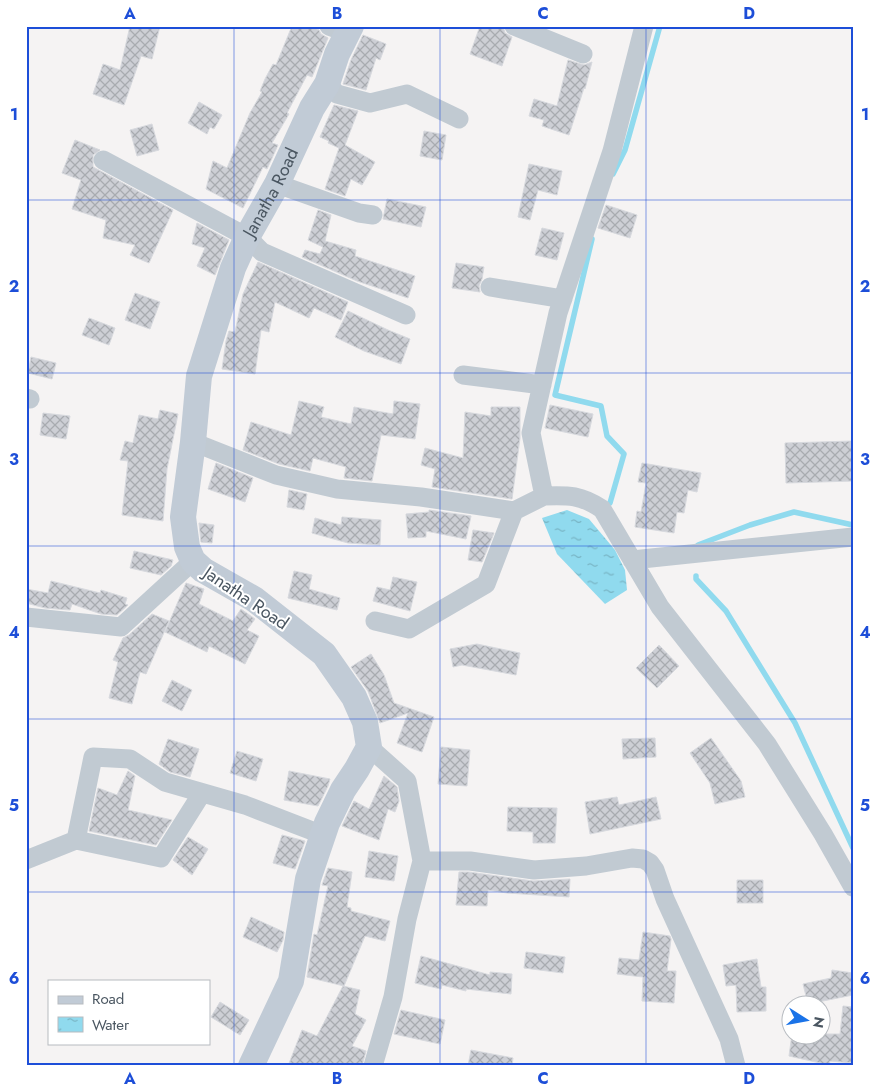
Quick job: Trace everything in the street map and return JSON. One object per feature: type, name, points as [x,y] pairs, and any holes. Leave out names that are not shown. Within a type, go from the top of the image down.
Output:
[{"type":"street","points":[[514,26],[583,54]]},
{"type":"street","points":[[544,496],[531,433],[563,299],[612,150],[644,26]]},
{"type":"street","name":"Janatha Road","points":[[343,28],[338,54],[327,84],[312,108],[277,184],[247,236],[234,268],[199,376],[193,442],[183,516],[187,547],[192,561],[203,570],[254,599],[324,654],[354,697],[366,722],[369,747]]},
{"type":"street","points":[[327,84],[337,94],[370,103],[407,94],[459,119]]},
{"type":"street","points":[[103,160],[247,236],[262,252],[406,315]]},
{"type":"street","points":[[277,184],[359,213],[373,215]]},
{"type":"street","points":[[490,287],[563,299]]},
{"type":"street","points":[[463,375],[542,385]]},
{"type":"street","points":[[193,442],[276,475],[338,489],[421,497],[514,511],[544,496],[578,496],[602,509],[660,606],[688,645],[767,744],[823,834],[853,887]]},
{"type":"street","points":[[375,621],[409,629],[486,584],[514,511]]},
{"type":"street","points":[[632,560],[853,537]]},
{"type":"street","points":[[26,617],[121,627],[192,561]]},
{"type":"street","points":[[251,1066],[291,980],[308,879],[326,823],[343,790],[358,770],[369,747],[407,781],[422,861],[407,919],[393,997],[373,1066]]},
{"type":"street","points":[[76,840],[93,757],[130,760],[165,782],[245,805],[323,835]]},
{"type":"street","points":[[26,860],[76,840],[161,858],[202,792]]},
{"type":"street","points":[[422,861],[470,861],[534,870],[586,866],[632,858],[643,859],[650,863],[729,1039],[736,1066]]},
{"type":"water","points":[[567,510],[589,519],[615,550],[625,570],[627,590],[605,604],[557,554],[542,518]]},
{"type":"building","points":[[130,26],[160,26],[152,59],[141,56],[124,105],[93,94],[103,64],[120,70]]},
{"type":"building","points":[[292,26],[310,26],[319,30],[321,34],[328,38],[312,77],[307,75],[287,113],[289,114],[272,143],[278,145],[267,169],[263,167],[243,208],[206,189],[213,161],[227,168],[250,113],[262,92],[260,91],[265,79],[273,64],[276,65]]},
{"type":"building","points":[[480,26],[503,26],[505,33],[512,37],[502,66],[470,54]]},
{"type":"building","points":[[363,35],[386,44],[380,60],[376,58],[366,90],[343,84],[351,60]]},
{"type":"building","points":[[568,60],[584,65],[592,62],[569,135],[542,126],[544,120],[529,116],[534,99],[557,106]]},
{"type":"building","points":[[199,102],[222,115],[214,129],[210,127],[207,134],[188,123]]},
{"type":"building","points":[[334,105],[358,111],[345,145],[375,162],[362,185],[351,179],[345,196],[325,189],[339,148],[320,137]]},
{"type":"building","points":[[152,124],[159,150],[137,156],[130,130]]},
{"type":"building","points":[[424,131],[446,135],[442,160],[420,156]]},
{"type":"building","points":[[75,140],[100,150],[93,155],[93,167],[173,210],[149,263],[130,255],[135,245],[103,238],[106,220],[72,209],[81,180],[62,173]]},
{"type":"building","points":[[529,164],[562,171],[557,195],[538,190],[530,220],[518,217]]},
{"type":"building","points":[[387,199],[426,207],[421,227],[383,219]]},
{"type":"building","points":[[606,205],[637,215],[630,238],[598,228]]},
{"type":"building","points":[[318,210],[331,215],[325,241],[356,250],[355,256],[415,276],[408,298],[357,281],[302,257],[305,250],[320,254],[323,247],[308,240]]},
{"type":"building","points":[[197,223],[229,240],[215,275],[197,266],[205,248],[192,244]]},
{"type":"building","points":[[542,228],[564,233],[557,260],[535,255]]},
{"type":"building","points":[[258,262],[348,302],[341,320],[314,308],[309,318],[275,302],[269,332],[261,330],[255,374],[222,369],[229,331],[235,332],[243,294]]},
{"type":"building","points":[[456,263],[484,267],[479,286],[480,292],[452,288]]},
{"type":"building","points":[[135,293],[160,302],[150,329],[125,320]]},
{"type":"building","points":[[348,311],[410,339],[401,364],[364,351],[335,337]]},
{"type":"building","points":[[89,318],[115,328],[109,345],[82,335]]},
{"type":"building","points":[[31,357],[56,363],[52,379],[28,373]]},
{"type":"building","points":[[299,401],[324,407],[321,417],[351,424],[354,407],[393,414],[394,401],[420,404],[415,439],[381,435],[372,481],[344,478],[346,467],[313,458],[310,471],[279,464],[243,450],[251,422],[291,435]]},
{"type":"building","points":[[550,405],[593,414],[588,437],[545,428]]},
{"type":"building","points":[[491,407],[520,407],[520,438],[512,499],[432,487],[435,469],[421,465],[425,448],[463,458],[465,412],[491,416]]},
{"type":"building","points":[[160,410],[178,414],[167,469],[163,521],[122,515],[128,461],[120,460],[125,441],[133,443],[139,415],[158,419]]},
{"type":"building","points":[[43,413],[70,416],[66,439],[40,435]]},
{"type":"building","points":[[853,441],[853,481],[786,483],[785,443]]},
{"type":"building","points":[[216,463],[253,478],[245,502],[208,489]]},
{"type":"building","points":[[642,463],[701,473],[697,492],[688,490],[684,513],[677,512],[674,533],[635,527],[637,511],[641,512],[646,483],[638,482]]},
{"type":"building","points":[[289,490],[307,494],[304,510],[287,507]]},
{"type":"building","points":[[429,510],[471,516],[466,539],[426,531],[426,537],[408,538],[406,514],[429,512]]},
{"type":"building","points":[[342,517],[381,520],[380,545],[348,543],[312,533],[315,518],[341,525]]},
{"type":"building","points":[[199,523],[214,525],[212,543],[201,542]]},
{"type":"building","points":[[473,530],[494,533],[482,562],[468,560]]},
{"type":"building","points":[[134,551],[173,560],[171,566],[161,575],[130,568]]},
{"type":"building","points":[[294,571],[312,575],[309,589],[340,598],[337,610],[288,598]]},
{"type":"building","points":[[393,577],[417,582],[410,611],[373,601],[377,587],[390,590]]},
{"type":"building","points":[[51,581],[100,593],[101,590],[127,598],[125,604],[128,605],[117,615],[101,614],[72,604],[70,610],[45,608],[26,603],[26,589],[48,593]]},
{"type":"building","points":[[186,583],[204,589],[199,604],[233,621],[241,609],[255,619],[247,630],[259,636],[245,664],[209,646],[207,652],[165,632]]},
{"type":"building","points":[[152,614],[169,621],[146,674],[140,672],[132,704],[109,698],[118,662],[113,660],[123,638],[129,635]]},
{"type":"building","points":[[477,644],[520,653],[516,675],[462,665],[453,667],[450,649]]},
{"type":"building","points":[[659,645],[679,666],[657,688],[636,668]]},
{"type":"building","points":[[371,654],[384,675],[394,703],[434,717],[422,752],[397,743],[408,713],[380,723],[368,691],[351,667]]},
{"type":"building","points":[[172,680],[192,690],[182,711],[162,701]]},
{"type":"building","points":[[655,738],[656,757],[623,759],[622,739]]},
{"type":"building","points":[[711,738],[741,781],[745,797],[715,804],[710,783],[690,753]]},
{"type":"building","points":[[168,739],[199,749],[190,777],[170,772],[159,764]]},
{"type":"building","points":[[441,747],[470,750],[467,786],[438,784]]},
{"type":"building","points":[[237,751],[263,759],[256,781],[230,773]]},
{"type":"building","points":[[128,771],[135,776],[128,810],[172,820],[156,845],[89,831],[98,788],[117,795]]},
{"type":"building","points":[[289,771],[330,779],[318,806],[284,800]]},
{"type":"building","points":[[384,776],[397,787],[399,801],[395,812],[388,809],[379,840],[342,826],[354,801],[369,809]]},
{"type":"building","points":[[617,797],[619,805],[656,797],[661,819],[590,834],[585,802]]},
{"type":"building","points":[[508,807],[557,808],[555,843],[533,843],[533,832],[507,831]]},
{"type":"building","points":[[282,835],[305,841],[295,869],[273,863]]},
{"type":"building","points":[[188,837],[208,849],[192,875],[173,860]]},
{"type":"building","points":[[369,851],[398,856],[394,881],[365,877]]},
{"type":"building","points":[[328,868],[352,872],[347,907],[351,908],[351,911],[390,921],[385,941],[365,936],[344,986],[307,977],[314,934],[317,935],[328,886],[322,885]]},
{"type":"building","points":[[459,872],[533,881],[570,879],[569,897],[488,890],[487,906],[456,905]]},
{"type":"building","points":[[737,880],[763,880],[763,903],[737,903]]},
{"type":"building","points":[[251,917],[284,932],[283,940],[277,952],[243,937]]},
{"type":"building","points":[[643,932],[670,936],[667,971],[676,971],[674,1003],[642,1001],[643,977],[617,974],[619,958],[639,960]]},
{"type":"building","points":[[526,952],[565,957],[563,973],[524,968]]},
{"type":"building","points":[[421,956],[490,975],[490,972],[512,974],[511,994],[466,989],[466,991],[442,985],[441,989],[415,983]]},
{"type":"building","points":[[757,959],[761,987],[766,987],[766,1011],[737,1012],[736,985],[726,986],[723,965]]},
{"type":"building","points":[[832,970],[853,973],[853,995],[832,999],[832,994],[806,994],[803,984],[831,978]]},
{"type":"building","points":[[343,986],[360,990],[355,1014],[366,1020],[352,1046],[366,1051],[362,1066],[288,1066],[302,1030],[317,1036]]},
{"type":"building","points":[[220,1002],[249,1020],[240,1035],[211,1017]]},
{"type":"building","points":[[843,1006],[853,1007],[853,1063],[830,1061],[829,1065],[789,1056],[791,1044],[832,1044],[832,1034],[840,1034]]},
{"type":"building","points":[[401,1010],[445,1020],[440,1044],[394,1034]]},
{"type":"building","points":[[471,1050],[513,1058],[512,1066],[468,1066]]},
{"type":"waterway","points":[[613,174],[625,150],[660,26]]},
{"type":"waterway","points":[[592,239],[555,395],[601,406],[607,436],[624,454],[610,503]]},
{"type":"waterway","points":[[698,545],[750,525],[794,512],[853,525]]},
{"type":"waterway","points":[[696,576],[696,579],[726,611],[795,723],[853,848]]}]
